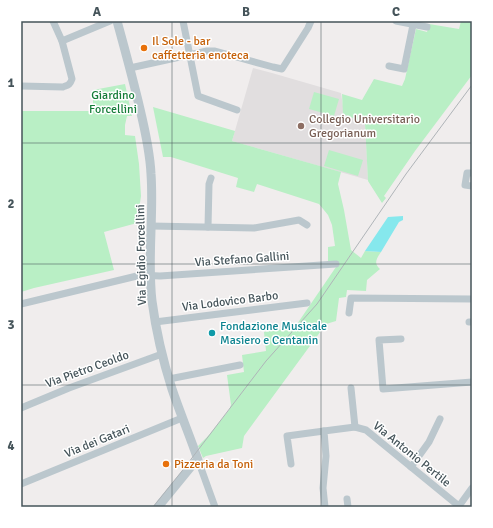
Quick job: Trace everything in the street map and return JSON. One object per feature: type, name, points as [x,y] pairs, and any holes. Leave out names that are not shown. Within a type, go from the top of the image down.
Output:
[{"type":"street","points":[[21,86],[63,87],[70,84],[72,79],[62,41],[53,21]]},
{"type":"street","points":[[62,41],[110,21]]},
{"type":"street","name":"Via Egidio Forcellini","points":[[117,21],[144,126],[150,159],[152,193],[150,275],[155,322],[169,379],[215,507]]},
{"type":"street","points":[[183,21],[198,96],[237,110]]},
{"type":"street","points":[[130,68],[207,50],[282,69],[311,21]]},
{"type":"street","points":[[396,21],[426,27]]},
{"type":"street","points":[[389,66],[404,69],[413,24]]},
{"type":"street","points":[[472,173],[467,173],[465,185],[472,186]]},
{"type":"street","points":[[208,227],[209,184],[211,178]]},
{"type":"street","points":[[151,226],[254,228],[299,220],[307,225]]},
{"type":"street","name":"Via Stefano Gallini","points":[[21,304],[136,275],[145,274],[160,276],[336,264]]},
{"type":"street","points":[[350,313],[351,298],[472,299]]},
{"type":"street","name":"Via Lodovico Barbo","points":[[155,322],[307,303]]},
{"type":"street","points":[[401,339],[379,340],[383,389],[472,382]]},
{"type":"street","name":"Via Pietro Ceoldo","points":[[21,408],[69,388],[162,354]]},
{"type":"street","points":[[169,379],[240,365]]},
{"type":"street","points":[[351,388],[355,427]]},
{"type":"street","name":"Via dei Gatari","points":[[21,484],[182,418]]},
{"type":"street","points":[[411,467],[429,442],[440,419]]},
{"type":"street","name":"Via Antonio Pertile","points":[[291,464],[287,436],[355,427],[366,430],[457,506]]},
{"type":"street","points":[[324,431],[326,456],[323,488],[325,507]]},
{"type":"street","points":[[158,507],[198,460]]},
{"type":"street","points":[[457,506],[472,488]]},
{"type":"street","points":[[347,499],[348,507]]},
{"type":"shaded area","name":"Collegio Universitario Gregorianum","points":[[253,68],[341,93],[344,113],[365,122],[368,180],[232,141]]},
{"type":"green space","points":[[461,21],[472,21],[472,75],[415,151],[384,196],[386,198],[382,203],[368,181],[365,123],[343,114],[342,94],[362,100],[374,79],[402,86],[405,79],[416,29],[427,32],[429,24],[459,29]]},
{"type":"green space","name":"Giardino Forcellini","points":[[125,84],[132,116],[127,116],[125,135],[135,136],[141,196],[137,223],[104,232],[114,270],[21,292],[21,111],[93,111],[93,90]]},
{"type":"green space","points":[[314,92],[339,99],[334,116],[309,109]]},
{"type":"green space","points":[[153,107],[235,131],[232,141],[341,172],[338,184],[351,250],[361,258],[365,251],[381,252],[376,263],[380,269],[367,280],[366,291],[347,290],[346,297],[339,298],[336,321],[326,324],[244,436],[242,448],[203,458],[198,446],[209,435],[229,410],[231,405],[227,375],[244,372],[242,355],[266,351],[264,332],[295,327],[338,264],[328,264],[328,247],[335,246],[332,225],[328,215],[319,204],[257,184],[254,192],[236,187],[238,178],[171,157],[163,157]]},
{"type":"green space","points":[[329,150],[363,160],[358,176],[324,166]]},
{"type":"water","points":[[403,216],[403,220],[399,222],[381,252],[365,251],[388,217]]},
{"type":"tram line","points":[[153,507],[266,361],[317,304],[406,174],[472,85]]},
{"type":"place","name":"Il Sole - bar caffetteria enoteca","points":[[144,48]]},
{"type":"place","name":"Collegio Universitario Gregorianum","points":[[301,126]]},
{"type":"place","name":"Fondazione Musicale Masiero e Centanin","points":[[212,333]]},
{"type":"place","name":"Pizzeria da Toni","points":[[166,464]]}]
